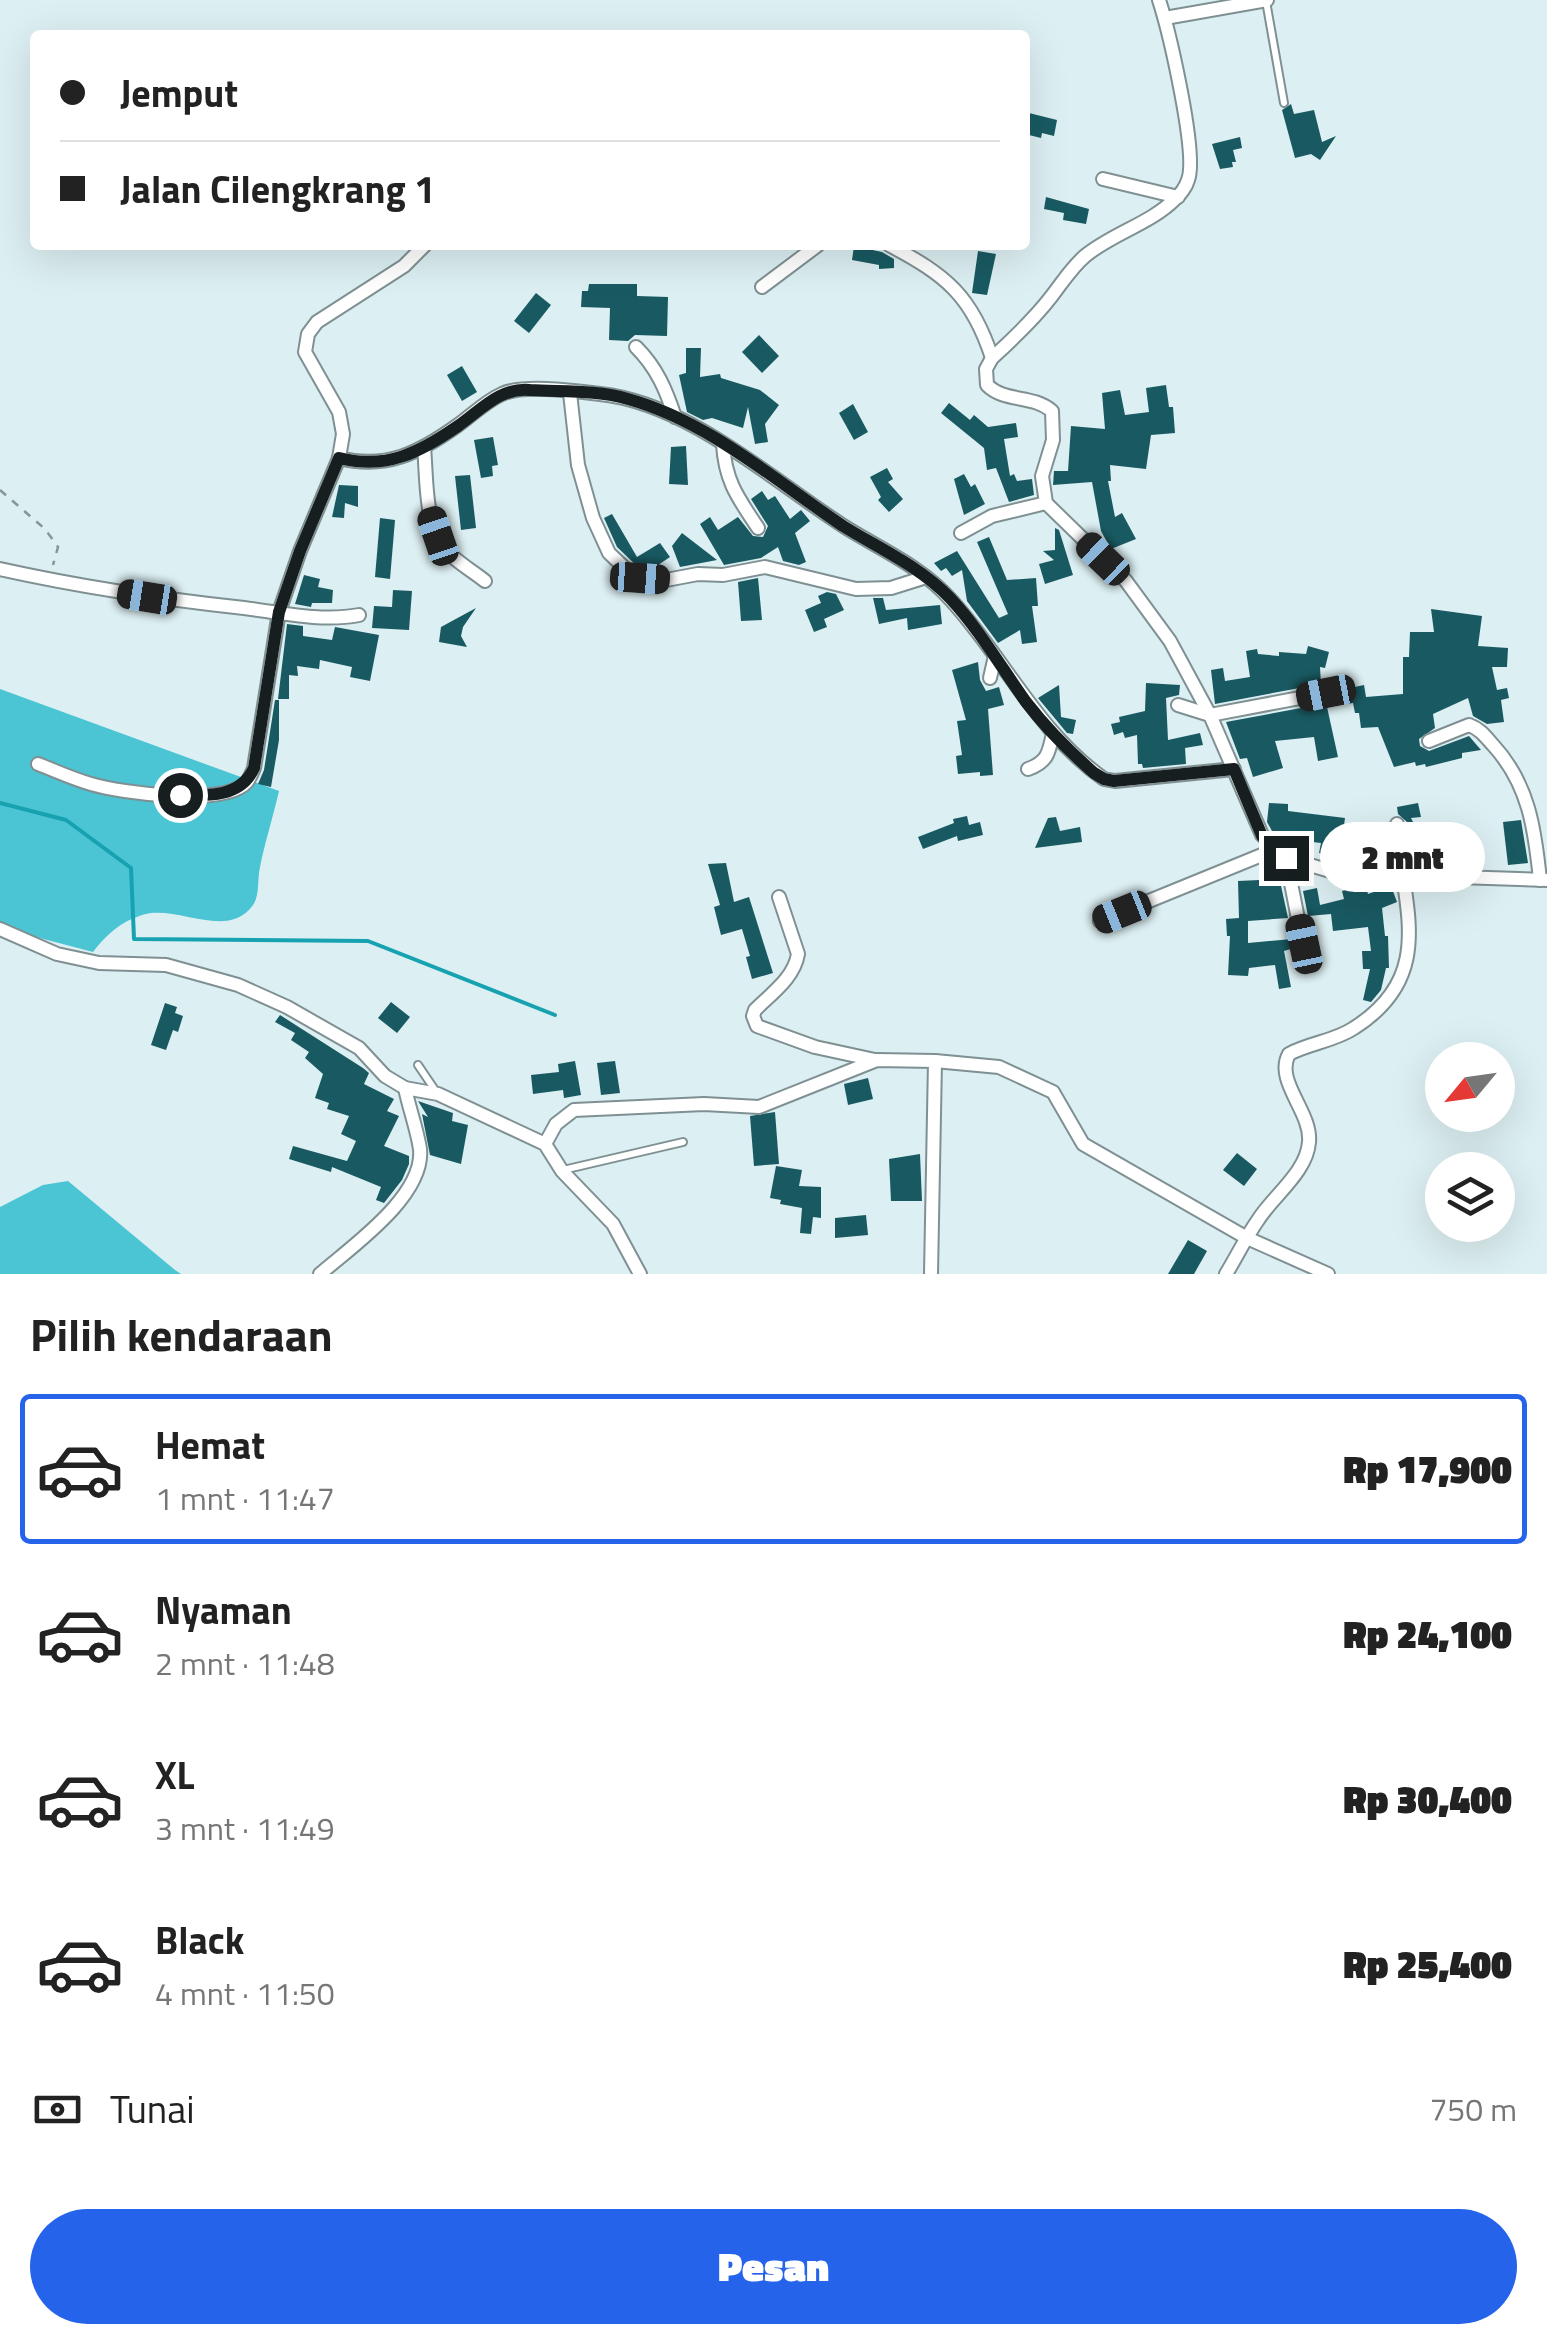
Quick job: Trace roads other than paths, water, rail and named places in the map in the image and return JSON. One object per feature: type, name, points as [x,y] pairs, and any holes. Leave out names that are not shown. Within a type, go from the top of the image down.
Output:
[{"type":"street","points":[[1159,0],[1191,157],[1189,180],[1178,197],[1158,214],[1121,232],[1067,274],[1050,300],[992,358],[984,379],[1000,395],[1032,398],[1052,411],[1053,440],[1042,476],[1046,503],[1126,581],[1170,642],[1210,714],[1254,818],[1280,854],[1304,944]]},
{"type":"street","points":[[1165,18],[1266,0]]},
{"type":"street","points":[[1102,179],[1178,197]]},
{"type":"street","points":[[38,764],[94,785],[125,789],[209,796],[248,782],[254,768],[279,612],[339,458],[343,434],[340,412],[305,352],[308,334],[318,322],[404,266],[420,250]]},
{"type":"street","points":[[762,287],[811,250]]},
{"type":"street","points":[[899,250],[924,263],[965,297],[982,327],[992,358]]},
{"type":"street","points":[[636,347],[650,360],[675,418]]},
{"type":"street","points":[[339,458],[384,463],[424,447],[502,394],[520,389],[629,399],[723,444],[926,577],[949,597],[1053,733],[1104,779],[1234,769]]},
{"type":"street","points":[[570,392],[578,465],[593,518],[609,553],[632,576],[666,580],[765,567],[856,590],[891,588],[926,577]]},
{"type":"street","points":[[723,444],[724,470],[758,528]]},
{"type":"street","points":[[424,447],[431,518],[438,536],[447,552],[485,581]]},
{"type":"street","points":[[961,533],[992,516],[1046,503]]},
{"type":"street","points":[[0,569],[50,581],[315,617],[360,615]]},
{"type":"street","points":[[990,678],[995,656]]},
{"type":"street","points":[[1178,705],[1210,714],[1326,693]]},
{"type":"street","points":[[1100,922],[1280,854],[1337,873],[1544,880],[1528,803],[1503,756],[1479,729],[1469,725],[1429,741]]},
{"type":"street","points":[[1028,769],[1048,757],[1053,733]]},
{"type":"street","points":[[1226,1274],[1302,1162],[1310,1142],[1307,1121],[1284,1070],[1289,1054],[1351,1031],[1395,991],[1404,972],[1412,944],[1398,854],[1398,824]]},
{"type":"street","points":[[778,897],[798,954],[797,964],[792,974],[755,1010],[756,1026],[815,1047],[877,1060],[966,1061],[999,1067],[1053,1092],[1082,1144],[1247,1238],[1328,1274]]},
{"type":"street","points":[[0,929],[57,954],[98,963],[166,966],[238,985],[287,1006],[359,1048],[385,1076],[405,1088],[438,1094],[545,1144],[562,1171],[613,1224],[640,1274]]},
{"type":"street","points":[[545,1144],[556,1124],[574,1110],[704,1104],[760,1107],[877,1060]]},
{"type":"street","points":[[930,1274],[935,1061]]},
{"type":"street","points":[[320,1274],[391,1212],[411,1184],[420,1164],[420,1149],[405,1088]]},
{"type":"lane","points":[[1266,0],[1284,103]]},
{"type":"lane","points":[[418,1065],[438,1094]]},
{"type":"lane","points":[[562,1171],[683,1142]]},
{"type":"waterway","points":[[0,803],[66,820],[131,868],[134,939],[368,941],[555,1015]]}]
